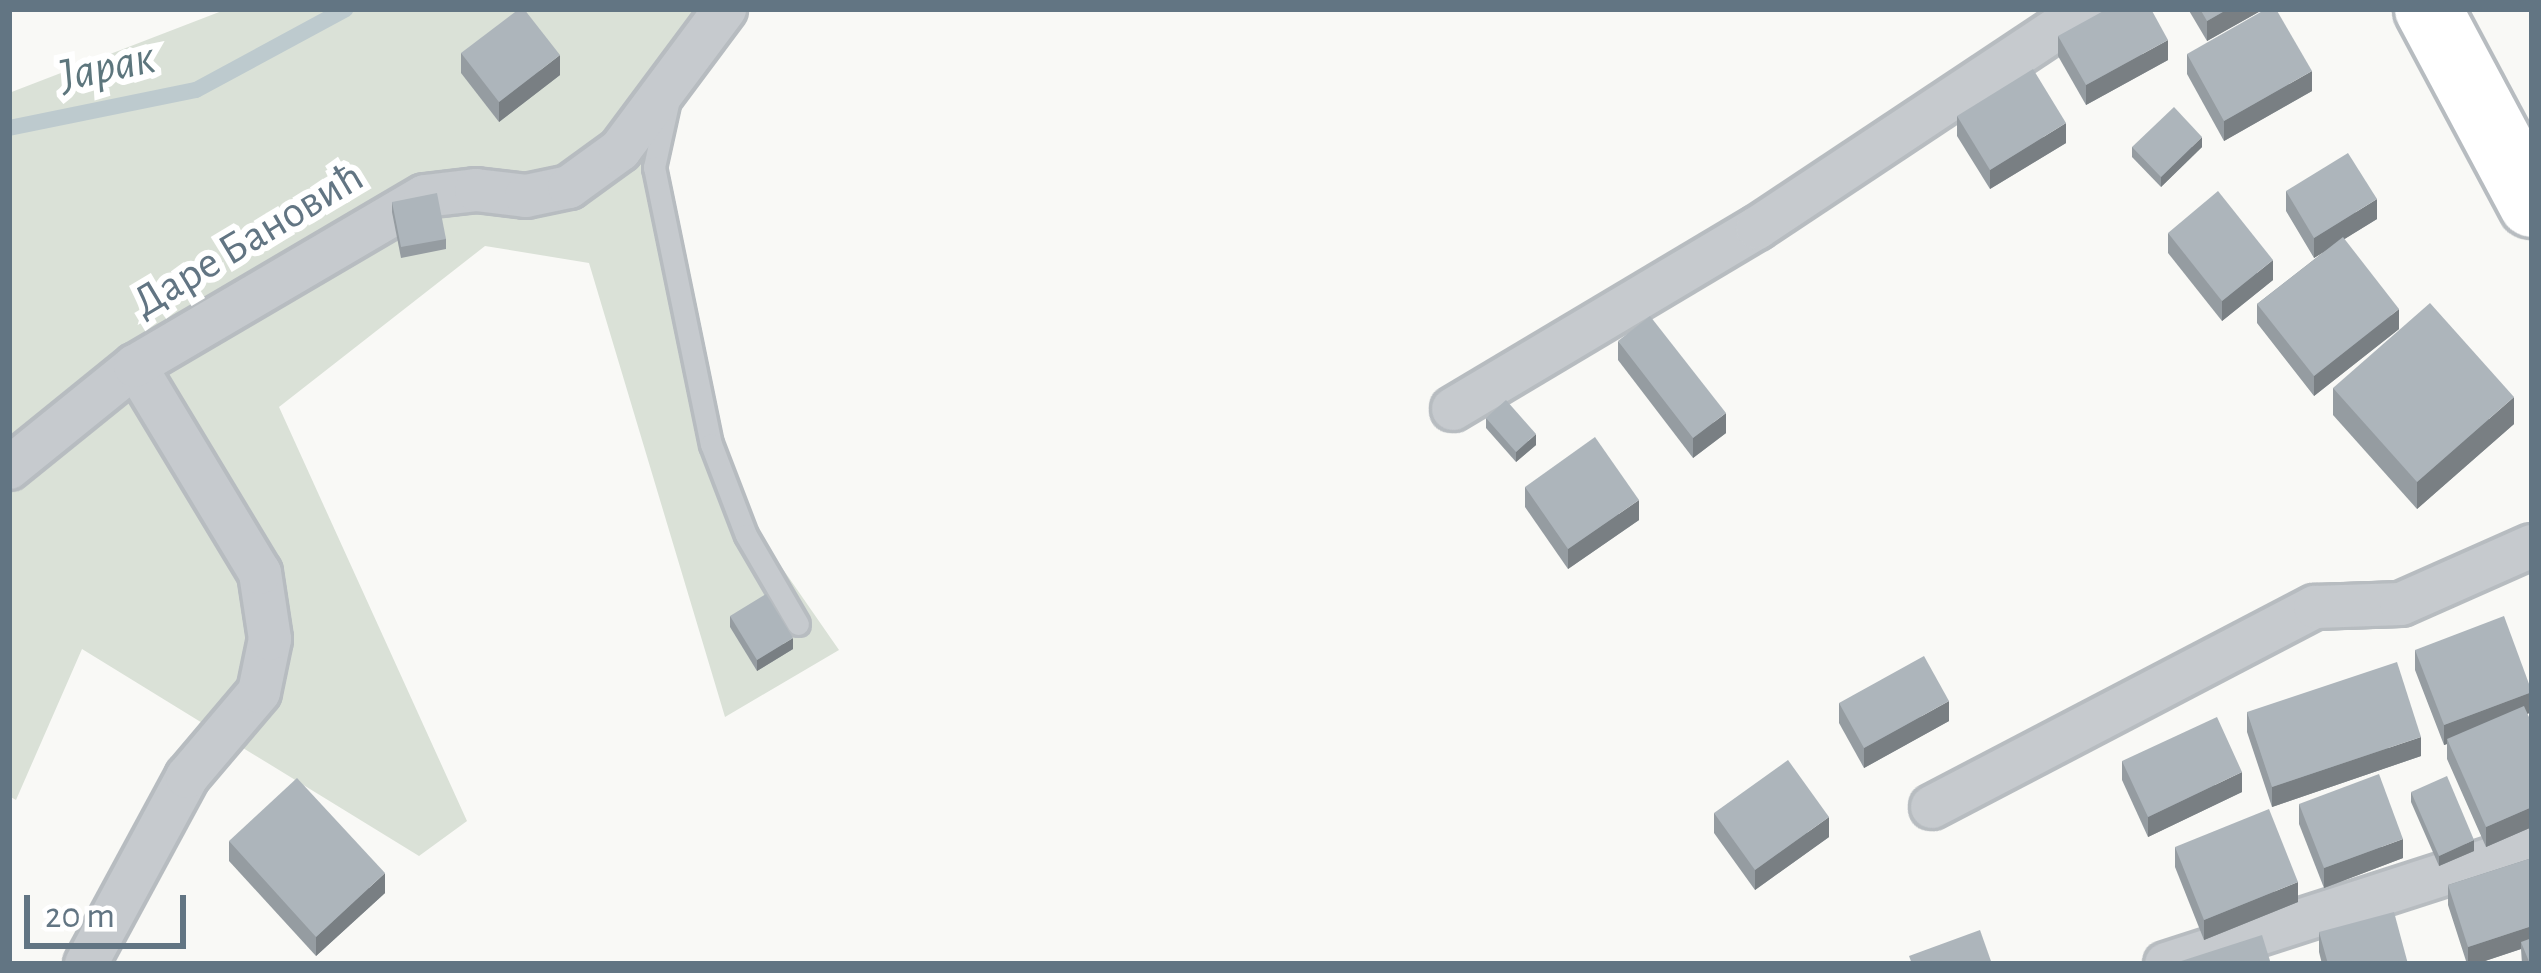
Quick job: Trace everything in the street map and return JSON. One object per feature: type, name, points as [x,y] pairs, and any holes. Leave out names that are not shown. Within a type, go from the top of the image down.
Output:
[{"type":"main road","points":[[2428,9],[2532,204]]},
{"type":"street","name":"Даре Бановић","points":[[86,964],[187,777],[259,692],[270,639],[260,573],[135,366],[424,196],[476,190],[526,196],[568,187],[620,150],[725,9]]},
{"type":"street","points":[[1453,410],[1757,228],[2086,9]]},
{"type":"street","points":[[9,468],[135,366]]},
{"type":"street","points":[[1932,807],[2315,607],[2401,604],[2532,545]]},
{"type":"street","points":[[2166,964],[2532,846]]},
{"type":"lane","points":[[673,81],[654,167],[711,444],[746,535],[798,623]]},
{"type":"shaded area","points":[[227,9],[717,9],[673,95],[662,177],[721,452],[760,536],[839,650],[725,717],[589,263],[485,246],[279,407],[467,821],[419,856],[82,649],[16,800],[9,796],[9,93]]},
{"type":"building","points":[[524,9],[560,55],[499,102],[461,53]]},
{"type":"building","points":[[2107,9],[2151,9],[2168,40],[2086,85],[2058,36]]},
{"type":"building","points":[[2200,9],[2228,9],[2207,21]]},
{"type":"building","points":[[2266,9],[2276,9],[2312,71],[2224,121],[2187,54]]},
{"type":"building","points":[[2033,69],[2066,123],[1990,170],[1957,116]]},
{"type":"building","points":[[2174,107],[2202,137],[2161,177],[2132,147]]},
{"type":"building","points":[[2348,153],[2377,199],[2314,238],[2286,191]]},
{"type":"building","points":[[2218,191],[2273,260],[2222,301],[2168,233]]},
{"type":"building","points":[[437,193],[446,239],[401,247],[392,202]]},
{"type":"building","points":[[2343,237],[2399,309],[2314,376],[2257,304]]},
{"type":"building","points":[[2430,303],[2514,397],[2417,482],[2333,388]]},
{"type":"building","points":[[1650,316],[1726,413],[1693,438],[1618,341]]},
{"type":"building","points":[[1506,400],[1536,434],[1516,452],[1486,418]]},
{"type":"building","points":[[1595,437],[1639,500],[1568,549],[1525,487]]},
{"type":"building","points":[[766,594],[793,638],[757,660],[730,616]]},
{"type":"building","points":[[2504,616],[2532,692],[2444,725],[2415,650]]},
{"type":"building","points":[[1924,656],[1949,701],[1864,748],[1839,703]]},
{"type":"building","points":[[2397,662],[2421,737],[2272,787],[2247,712]]},
{"type":"building","points":[[2524,706],[2532,724],[2532,807],[2486,827],[2447,739]]},
{"type":"building","points":[[2217,717],[2242,772],[2148,817],[2122,761]]},
{"type":"building","points":[[1788,760],[1829,817],[1755,870],[1714,813]]},
{"type":"building","points":[[2379,774],[2403,839],[2324,868],[2299,804]]},
{"type":"building","points":[[2447,776],[2474,840],[2439,856],[2411,792]]},
{"type":"building","points":[[297,778],[385,873],[316,937],[229,841]]},
{"type":"building","points":[[2269,809],[2298,882],[2204,920],[2175,847]]},
{"type":"building","points":[[2532,858],[2532,926],[2468,947],[2448,885]]},
{"type":"building","points":[[2394,912],[2408,964],[2328,964],[2319,932]]},
{"type":"building","points":[[1980,930],[1992,964],[1912,964],[1909,956]]},
{"type":"building","points":[[2262,935],[2271,964],[2172,964]]},
{"type":"building","points":[[2532,938],[2532,964],[2530,964],[2521,942]]},
{"type":"waterway","name":"Јарак","points":[[9,128],[196,90],[346,9]]}]
